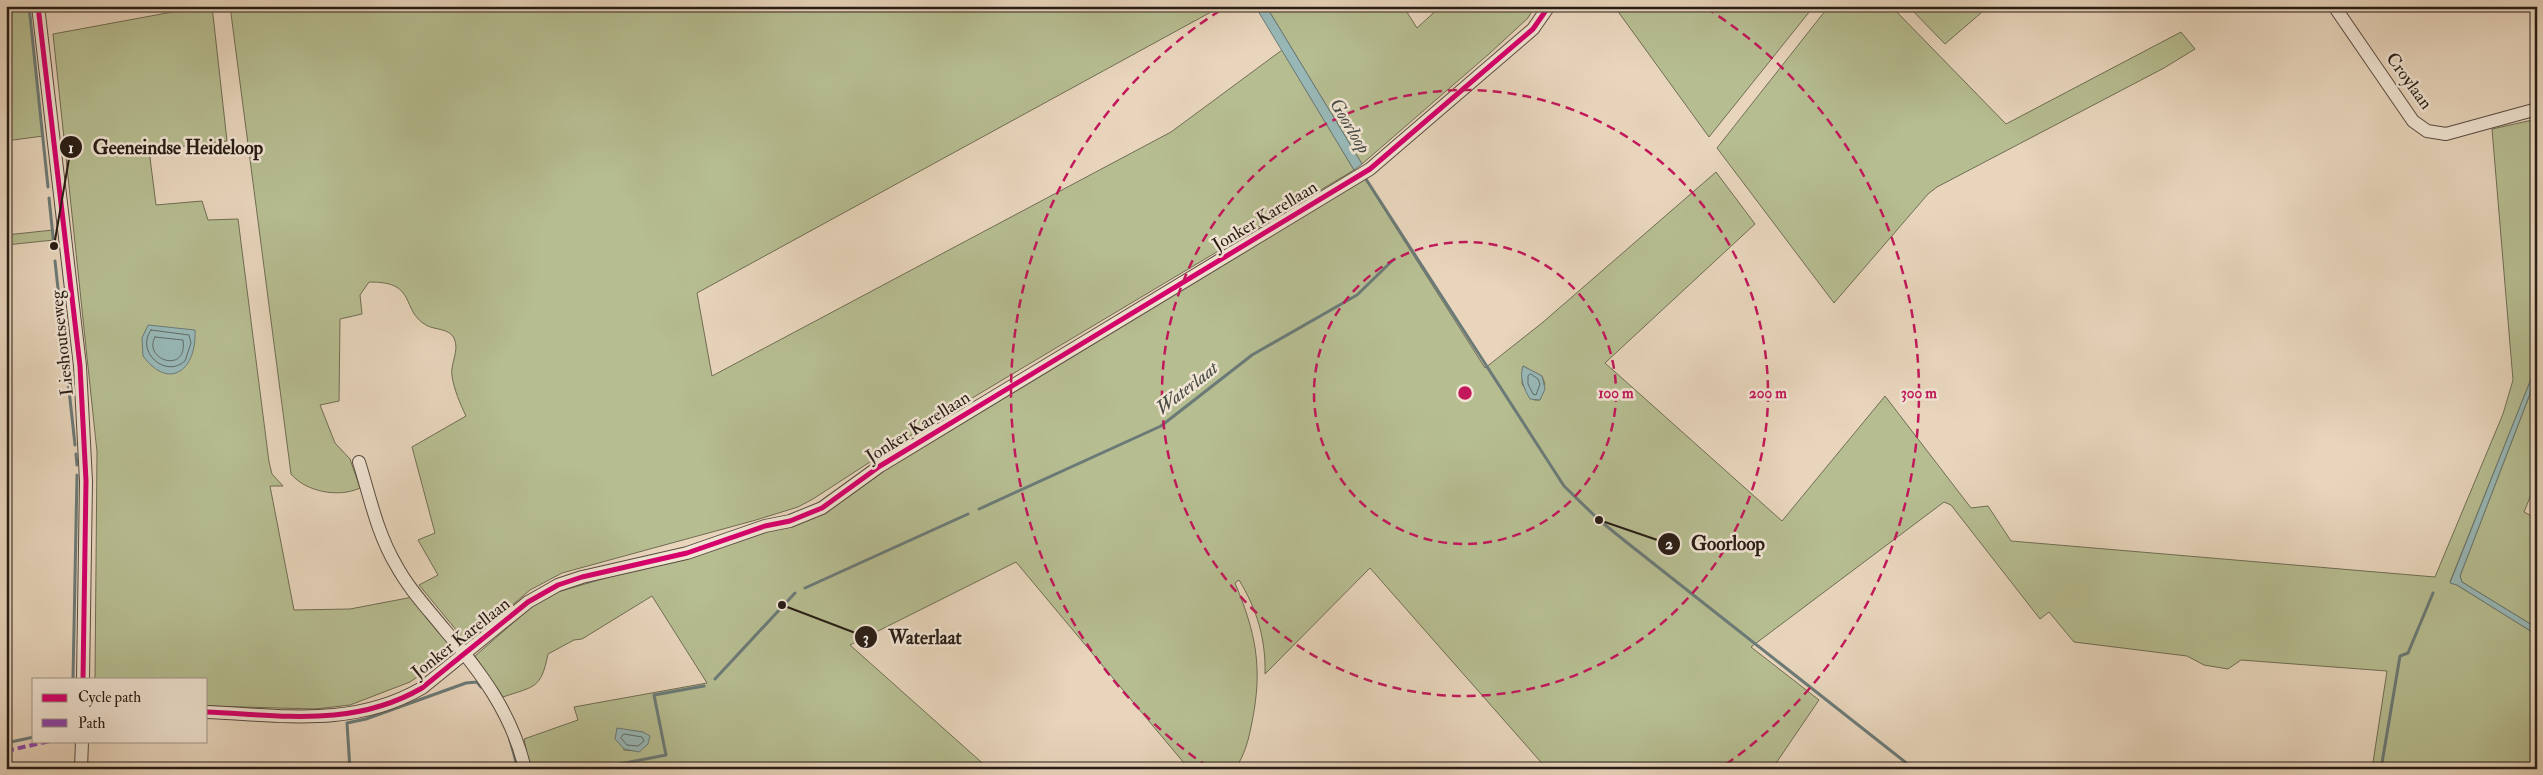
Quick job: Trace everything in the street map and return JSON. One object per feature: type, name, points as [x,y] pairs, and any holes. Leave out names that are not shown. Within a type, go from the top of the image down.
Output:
[{"type":"street","name":"Lieshoutseweg","points":[[38,6],[80,366],[86,481],[84,678]]},
{"type":"street","name":"Jonker Karellaan","points":[[208,712],[322,717],[368,711],[407,697],[466,654],[528,602],[558,585],[582,577],[687,553],[765,526],[790,521],[822,508],[880,466],[1370,169],[1532,29],[1549,6]]},
{"type":"street","name":"Croylaan","points":[[2334,6],[2414,121],[2426,131],[2446,134],[2537,109]]},
{"type":"street","points":[[359,462],[377,525],[396,565],[414,592],[466,654],[500,702],[522,754],[525,769]]},
{"type":"street","points":[[81,769],[82,742]]},
{"type":"green space","points":[[6,6],[29,6],[43,136],[6,141]]},
{"type":"green space","points":[[212,6],[227,141],[149,150],[156,205],[202,201],[208,220],[238,219],[269,462],[272,474],[283,486],[270,486],[294,610],[350,609],[413,597],[456,650],[410,682],[350,705],[315,709],[208,706],[208,678],[95,678],[97,452],[53,34]]},
{"type":"green space","points":[[230,6],[1222,6],[697,293],[712,376],[1171,132],[1282,50],[1354,170],[927,425],[798,507],[562,573],[530,590],[476,636],[466,642],[419,585],[438,575],[418,540],[435,533],[412,447],[466,416],[457,396],[452,376],[456,343],[449,332],[429,327],[418,319],[402,291],[395,286],[369,282],[360,295],[362,314],[340,319],[339,401],[320,405],[335,443],[350,459],[360,488],[342,493],[323,492],[305,485],[291,474]]},
{"type":"green space","points":[[1266,6],[1403,6],[1417,28],[1441,6],[1535,6],[1528,18],[1490,53],[1362,164]]},
{"type":"green space","points":[[1614,6],[1814,6],[1709,137]]},
{"type":"green space","points":[[1829,6],[1891,6],[2006,124],[2181,32],[2195,49],[2164,68],[1937,187],[1928,194],[1834,303],[1717,148]]},
{"type":"green space","points":[[1908,6],[1989,6],[1945,44]]},
{"type":"green space","points":[[2537,119],[2537,364],[2450,582],[2537,635],[2537,769],[2372,769],[2387,671],[2241,660],[2228,669],[2204,665],[2187,656],[2074,642],[2049,612],[2040,619],[1951,505],[1944,502],[1751,647],[1819,700],[1772,769],[1547,769],[1370,568],[1265,674],[1264,649],[1259,625],[1251,602],[1239,580],[1235,583],[1253,635],[1256,651],[1257,685],[1248,740],[1235,769],[1189,769],[1016,562],[850,645],[989,769],[530,769],[524,739],[578,720],[574,707],[707,683],[652,596],[582,639],[574,640],[548,654],[543,674],[539,680],[523,691],[503,697],[475,656],[537,602],[554,593],[778,528],[908,454],[1365,179],[1485,368],[1542,323],[1716,172],[1755,224],[1605,363],[1782,521],[1885,396],[1971,508],[1988,506],[2011,541],[2435,577],[2503,414],[2513,380],[2492,129]],"holes":[[[1523,366],[1542,376],[1545,384],[1540,400],[1534,400],[1522,384]],[[617,729],[643,732],[639,751],[624,750]]]},
{"type":"green space","points":[[53,230],[54,240],[6,245],[6,235]]},
{"type":"green space","points":[[2537,376],[2537,480],[2524,512],[2537,519],[2537,628],[2462,582],[2460,576]]},
{"type":"water","points":[[1255,6],[1266,6],[1362,164],[1354,170]]},
{"type":"water","points":[[148,325],[195,330],[192,356],[187,365],[180,371],[172,374],[163,373],[153,367],[143,356],[142,338]]},
{"type":"water","points":[[2537,364],[2537,376],[2460,576],[2462,582],[2537,628],[2537,635],[2457,585],[2450,583]]},
{"type":"water","points":[[1523,366],[1542,376],[1545,389],[1540,400],[1530,399],[1526,391],[1522,379]]},
{"type":"water","points":[[617,728],[643,732],[650,736],[648,744],[639,752],[624,749],[615,739]]},
{"type":"waterway","points":[[29,6],[48,187]]},
{"type":"waterway","name":"Goorloop","points":[[1364,176],[1564,486],[1599,520],[1914,769]]},
{"type":"waterway","points":[[49,198],[54,246]]},
{"type":"waterway","name":"Waterlaat","points":[[979,509],[1161,426],[1252,355],[1357,295],[1394,259]]},
{"type":"waterway","points":[[55,261],[75,445]]},
{"type":"waterway","points":[[76,454],[77,465]]},
{"type":"waterway","points":[[73,678],[77,475]]},
{"type":"waterway","name":"Waterlaat","points":[[805,588],[968,514]]},
{"type":"waterway","name":"Waterlaat","points":[[715,679],[795,593]]},
{"type":"waterway","points":[[2381,769],[2400,656],[2408,653],[2433,593]]},
{"type":"waterway","name":"Waterlaat","points":[[350,769],[347,723],[366,719],[466,683],[477,682],[481,687]]},
{"type":"waterway","name":"Waterlaat","points":[[594,769],[666,755],[654,695],[704,686]]},
{"type":"waterway","points":[[6,743],[32,737]]},
{"type":"waterway","name":"Waterlaat","points":[[510,740],[518,769]]},
{"type":"marked path","points":[[6,751],[46,742]]},
{"type":"cycle path","points":[[38,6],[80,366],[86,481],[83,678]]},
{"type":"cycle path","points":[[208,712],[317,716],[370,709],[396,701],[422,688],[528,602],[558,585],[582,577],[687,553],[765,526],[790,521],[822,508],[880,466],[1370,169],[1533,29],[1549,6]]},
{"type":"place","name":"Geeneindse Heideloop","points":[[54,246]]},
{"type":"place","name":"Goorloop","points":[[1599,520]]},
{"type":"place","name":"Waterlaat","points":[[782,605]]}]
